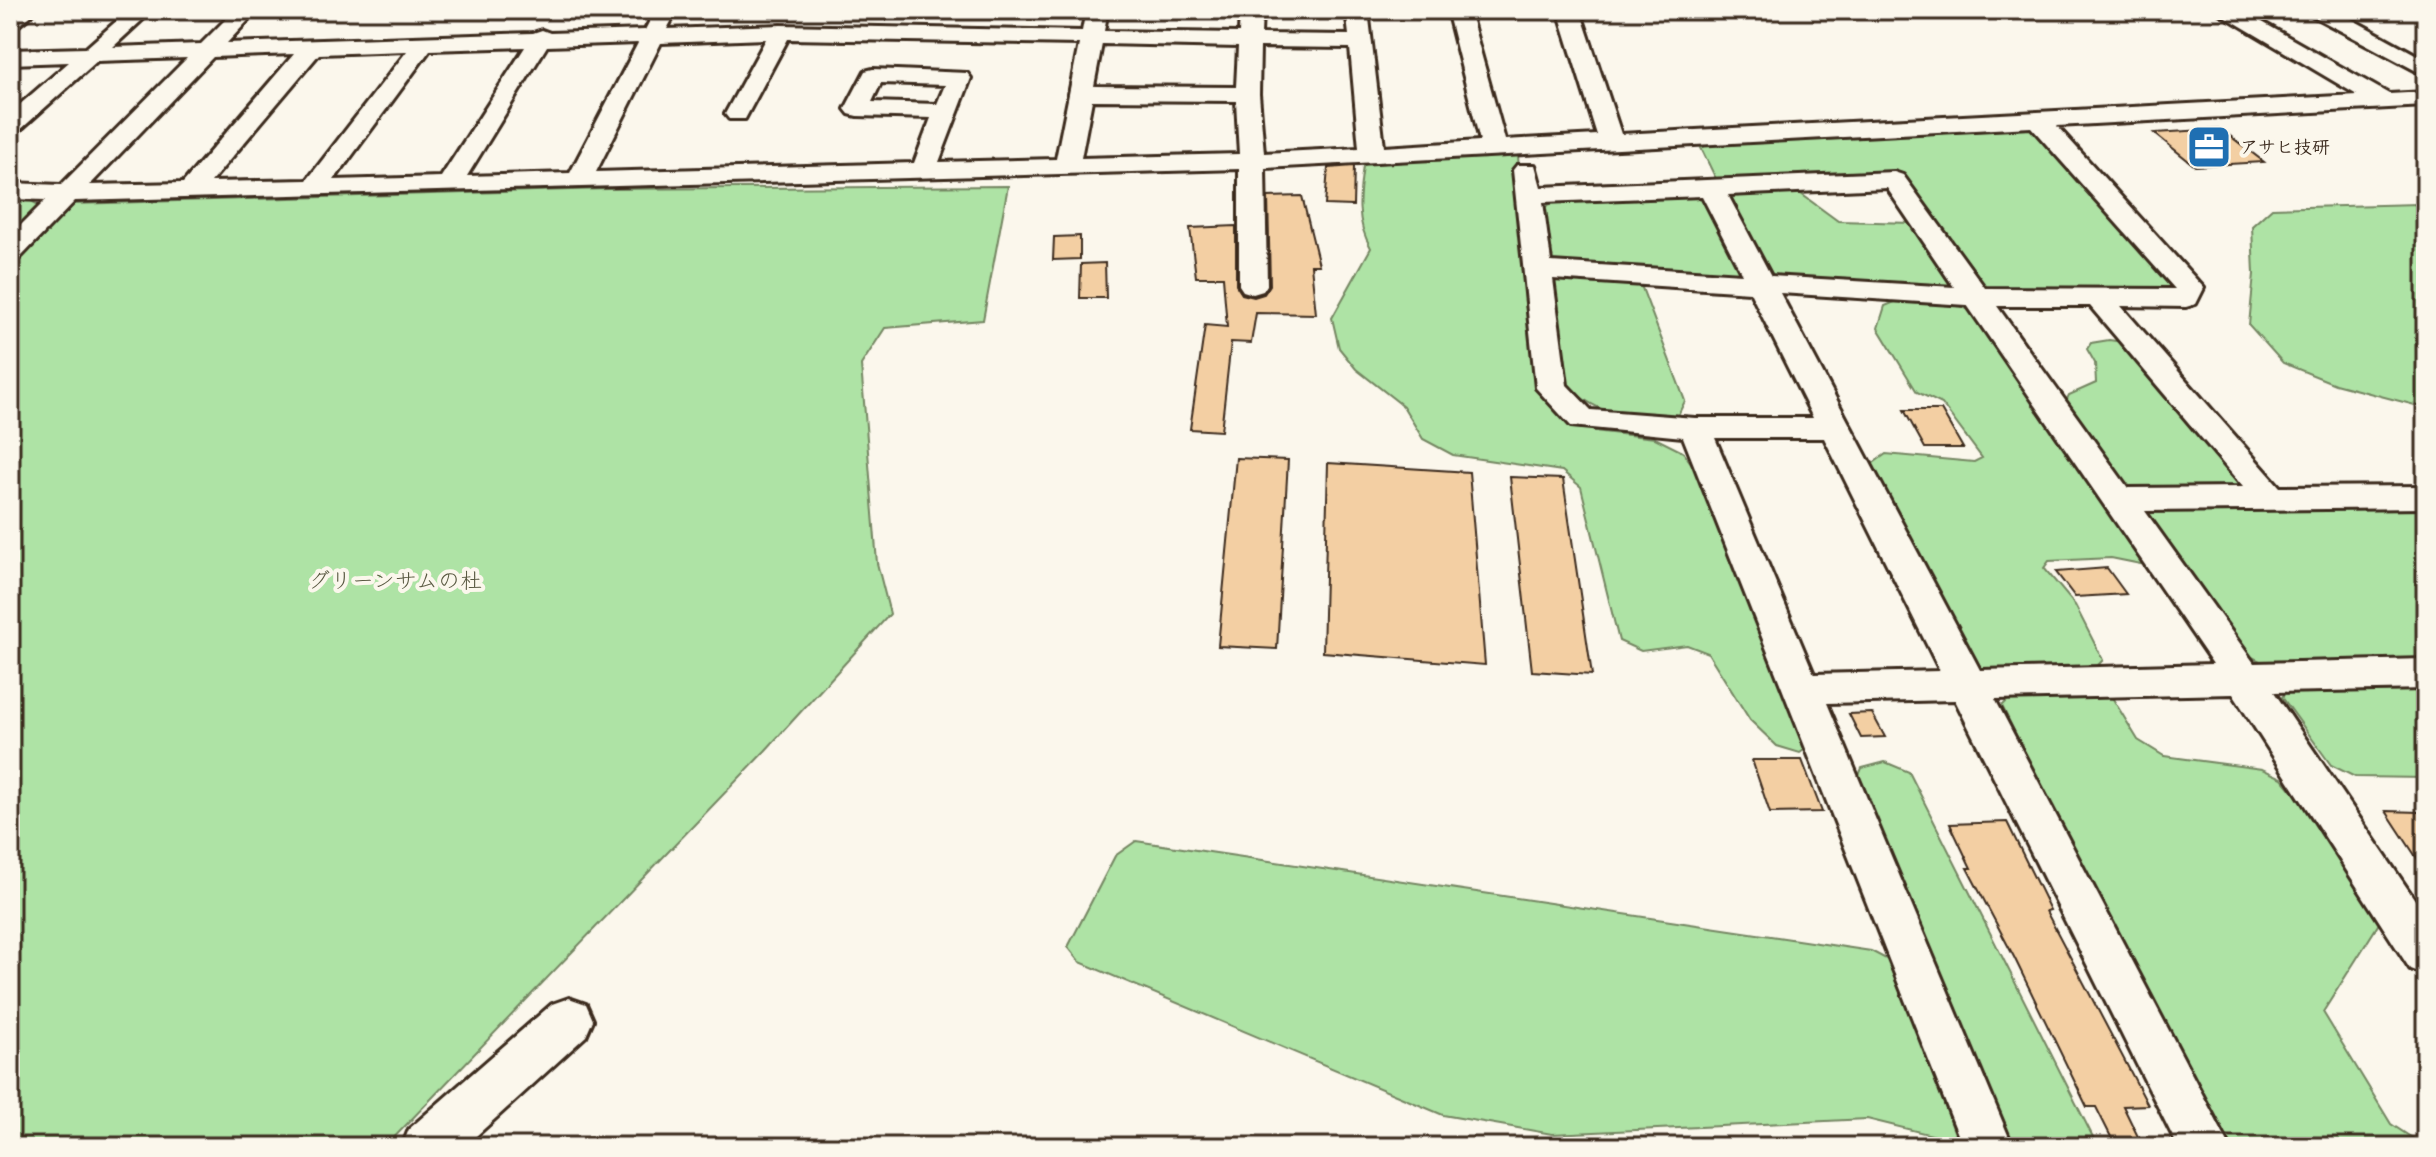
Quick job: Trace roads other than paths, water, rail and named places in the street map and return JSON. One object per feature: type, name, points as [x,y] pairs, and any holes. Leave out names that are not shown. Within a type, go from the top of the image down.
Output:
[{"type":"street","points":[[10,21],[27,10]]},
{"type":"street","points":[[10,126],[142,10]]},
{"type":"street","points":[[10,252],[247,10]]},
{"type":"street","points":[[579,180],[667,10]]},
{"type":"street","points":[[807,33],[819,10]]},
{"type":"street","points":[[1067,167],[1097,10]]},
{"type":"street","points":[[1251,10],[1247,94],[1252,161],[1253,285]]},
{"type":"street","points":[[1357,10],[1372,153]]},
{"type":"street","points":[[1458,10],[1494,146]]},
{"type":"street","points":[[1569,10],[1611,142]]},
{"type":"street","points":[[2225,10],[2384,101]]},
{"type":"street","points":[[2319,10],[2426,69]]},
{"type":"street","points":[[10,57],[542,37],[781,32],[1362,42]]},
{"type":"street","points":[[737,114],[781,32]]},
{"type":"street","points":[[926,77],[949,36]]},
{"type":"street","points":[[449,184],[542,37]]},
{"type":"street","points":[[315,188],[424,43]]},
{"type":"street","points":[[191,190],[312,48]]},
{"type":"street","points":[[923,172],[959,78],[873,76],[857,109],[946,111]]},
{"type":"street","points":[[1079,93],[1247,94]]},
{"type":"street","points":[[10,191],[65,193],[315,188],[1252,161],[2426,99]]},
{"type":"street","points":[[1538,270],[1978,297],[2186,298],[2190,288],[2038,120]]},
{"type":"street","points":[[1523,145],[1552,388],[1582,419],[1695,428],[1834,428]]},
{"type":"street","points":[[1529,195],[1894,180],[2242,676],[2426,954]]},
{"type":"street","points":[[1711,187],[2205,1147]]},
{"type":"street","points":[[2099,299],[2270,497]]},
{"type":"street","points":[[1695,428],[1988,1147]]},
{"type":"street","points":[[2120,500],[2426,497]]},
{"type":"street","points":[[1801,689],[2242,676],[2426,674]]},
{"type":"street","points":[[427,1147],[569,1020]]},
{"type":"place","name":"アサヒ技研","points":[[2209,147]]},
{"type":"park label","name":"グリーンサムの杜","points":[[395,580]]}]
